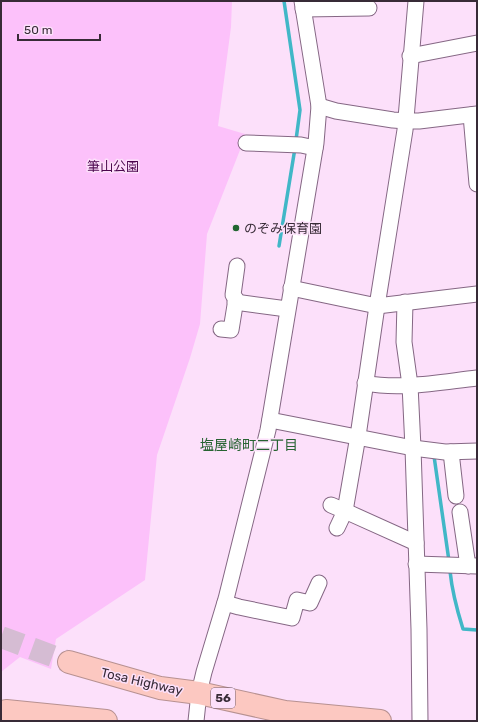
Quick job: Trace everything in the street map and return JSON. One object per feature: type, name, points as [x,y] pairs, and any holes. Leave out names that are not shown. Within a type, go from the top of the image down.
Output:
[{"type":"highway","name":"Tosa Highway","points":[[69,662],[160,688],[199,693],[285,712],[380,721]]},
{"type":"highway","points":[[6,711],[106,721]]},
{"type":"street","points":[[337,528],[338,508],[358,436],[406,121],[410,56],[416,1]]},
{"type":"street","points":[[196,721],[199,693],[204,672],[225,603],[270,420],[315,148],[319,106],[303,5],[369,8]]},
{"type":"street","points":[[410,56],[477,43]]},
{"type":"street","points":[[319,106],[393,120],[406,121],[474,115],[477,184]]},
{"type":"street","points":[[246,143],[301,145],[315,148]]},
{"type":"street","points":[[221,329],[231,330],[236,299],[233,295],[237,266]]},
{"type":"street","points":[[291,288],[377,306],[477,294]]},
{"type":"street","points":[[235,302],[288,309]]},
{"type":"street","points":[[405,302],[404,342],[410,385],[413,448],[419,629],[420,721]]},
{"type":"street","points":[[365,383],[379,386],[410,385],[477,378]]},
{"type":"street","points":[[270,420],[358,436],[413,448],[445,452],[477,451]]},
{"type":"street","points":[[451,452],[456,496]]},
{"type":"street","points":[[338,508],[416,543]]},
{"type":"street","points":[[416,564],[474,569],[460,512]]},
{"type":"street","points":[[225,603],[239,608],[292,618],[297,600],[310,603],[319,583]]},
{"type":"green space","name":"筆山公園","points":[[1,1],[232,1],[231,27],[218,126],[245,134],[207,234],[200,324],[157,455],[145,580],[56,639],[51,669],[20,657],[1,672]]},
{"type":"waterway","points":[[284,1],[300,110],[296,140]]},
{"type":"waterway","points":[[279,246],[295,148]]},
{"type":"waterway","points":[[434,456],[449,561]]},
{"type":"waterway","points":[[450,571],[455,600],[463,629],[477,630]]},
{"type":"tunnel","points":[[1,637],[69,662]]},
{"type":"place","name":"のぞみ保育園","points":[[236,228]]},
{"type":"district","name":"塩屋崎町二丁目","points":[[249,445]]}]
